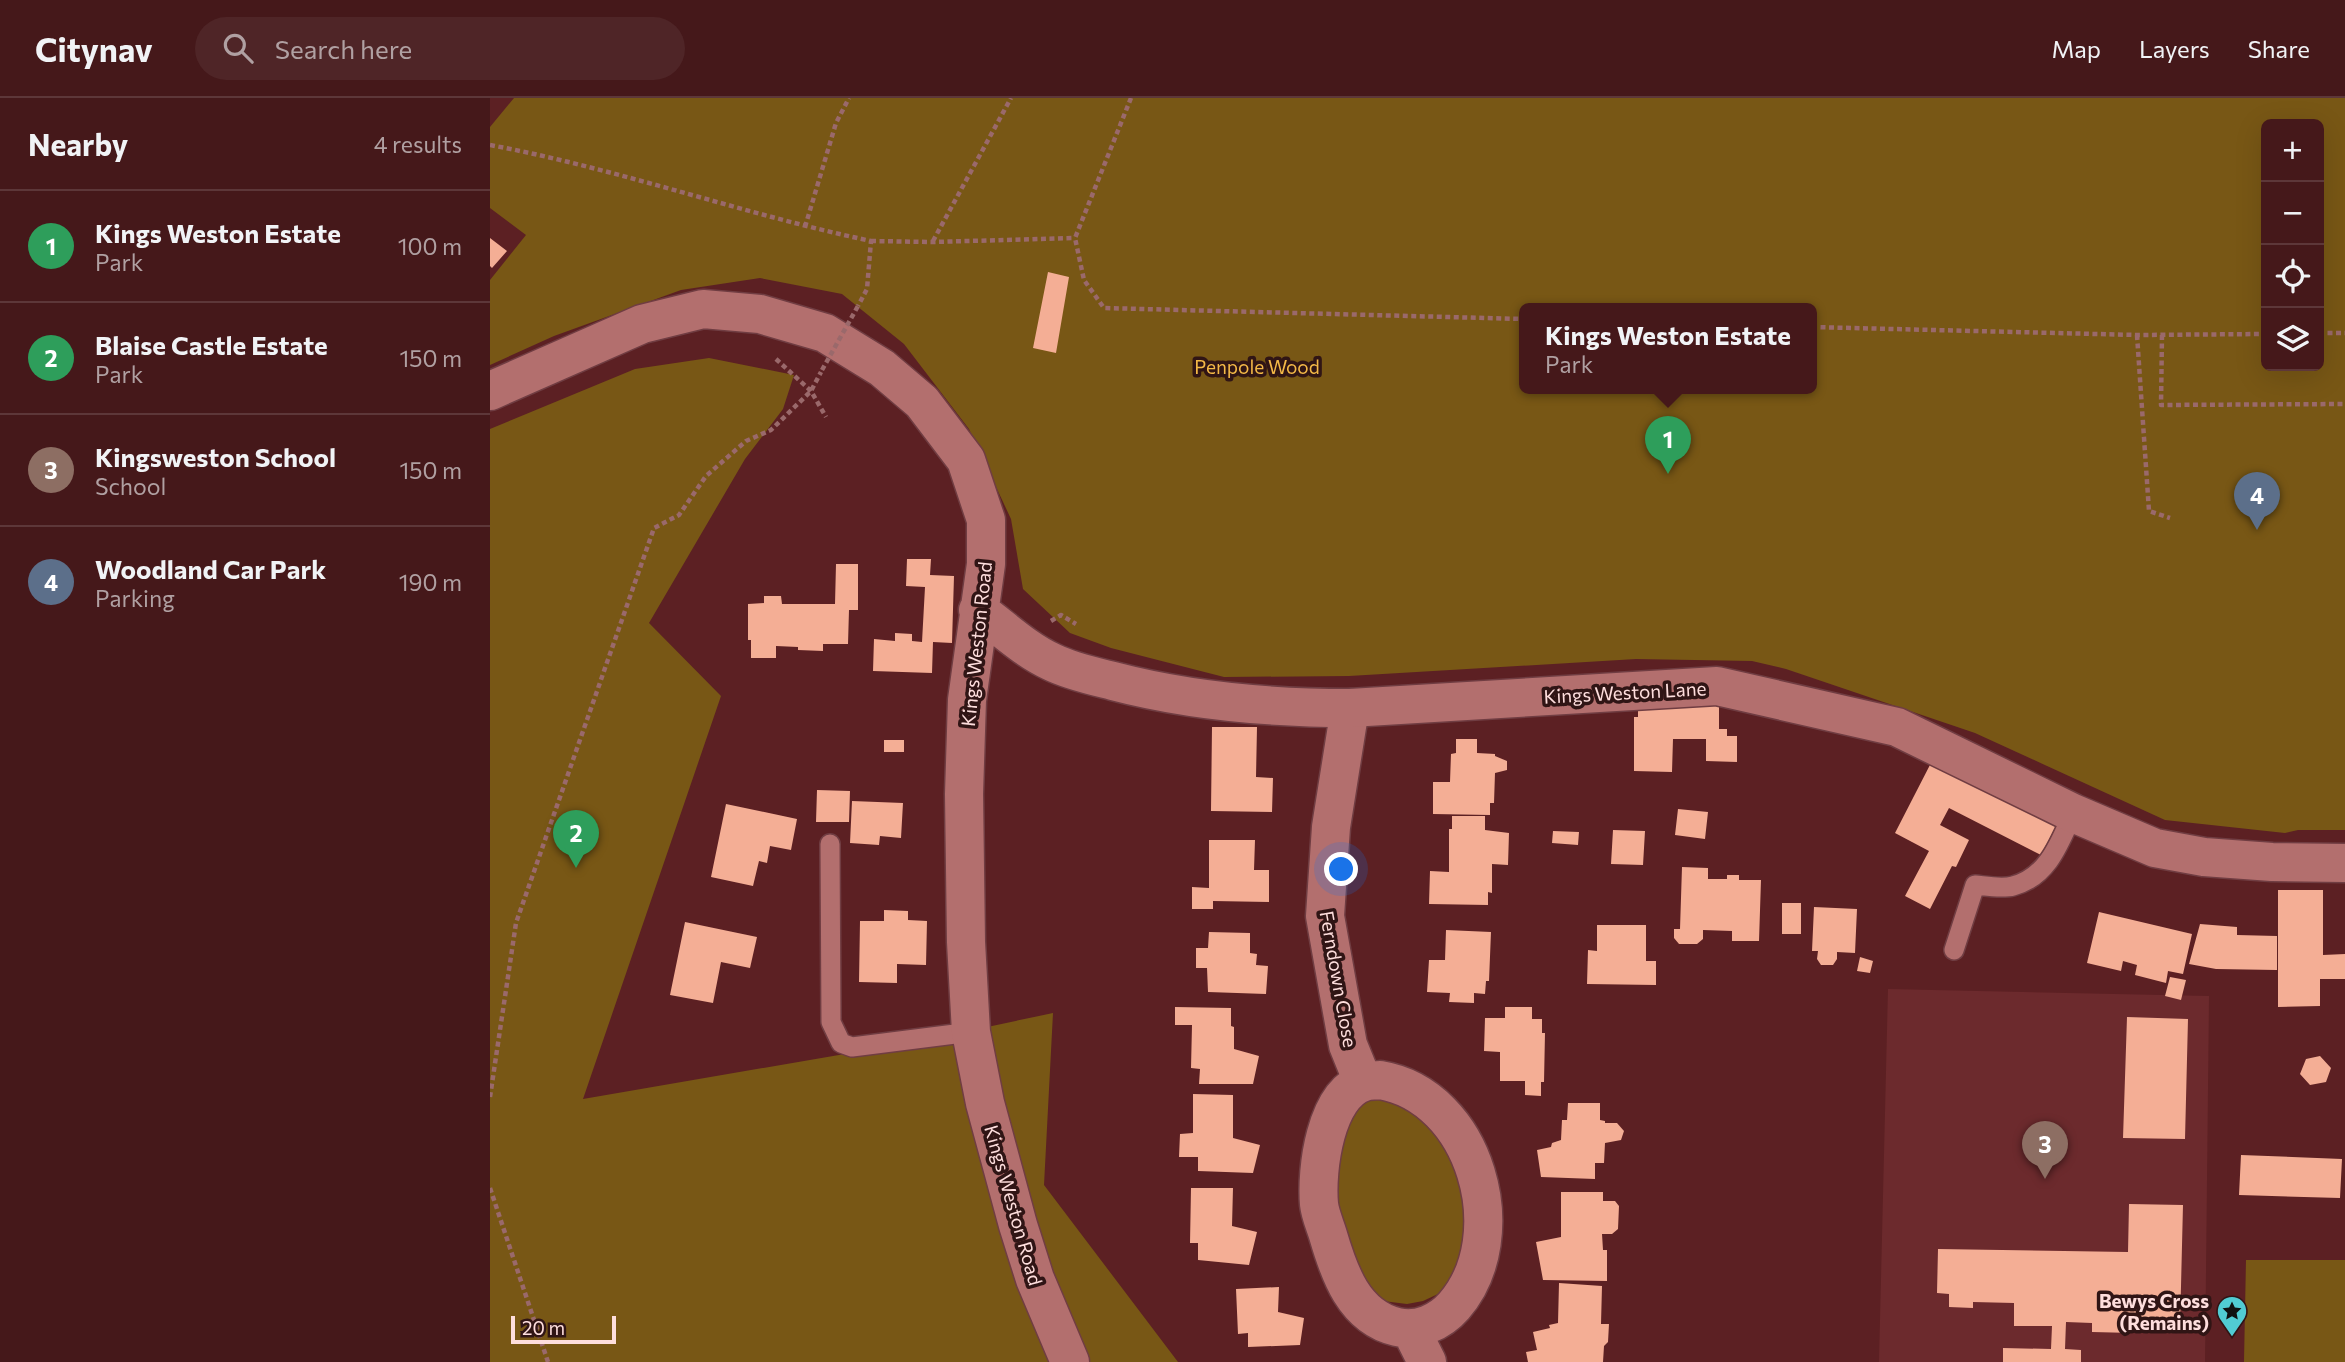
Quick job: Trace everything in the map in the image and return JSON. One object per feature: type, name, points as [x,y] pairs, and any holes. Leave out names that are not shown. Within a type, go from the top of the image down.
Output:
[{"type":"street","name":"Kings Weston Road","points":[[490,391],[642,324],[703,309],[760,314],[825,333],[882,368],[922,402],[966,460],[986,520],[986,564],[967,700],[964,794],[966,942],[971,1032],[985,1103],[1018,1225],[1035,1279],[1070,1362]]},
{"type":"street","name":"Kings Weston Lane","points":[[978,610],[1026,649],[1054,663],[1160,693],[1290,706],[1350,708],[1717,686],[1897,727],[2073,813],[2155,848],[2204,857],[2272,862],[2345,863]]},
{"type":"street","name":"Ferndown Close","points":[[1350,708],[1331,827],[1325,916],[1348,1045],[1363,1082]]},
{"type":"street","points":[[1380,1080],[1395,1083],[1434,1107],[1463,1139],[1478,1179],[1483,1237],[1477,1263],[1467,1286],[1453,1307],[1434,1322],[1419,1346],[1367,1311],[1352,1296],[1335,1259],[1319,1205],[1321,1153],[1331,1116],[1342,1099],[1363,1082],[1380,1080]]},
{"type":"lane","points":[[1954,950],[1975,885],[2011,887],[2036,876],[2054,856],[2073,813]]},
{"type":"lane","points":[[830,844],[831,1022],[841,1043],[852,1047],[971,1032]]},
{"type":"path","points":[[805,227],[836,123],[849,98]]},
{"type":"path","points":[[933,242],[1011,98]]},
{"type":"path","points":[[1132,98],[1075,238],[1084,280],[1104,308],[1519,319]]},
{"type":"path","points":[[490,145],[571,163],[805,227],[871,241],[1075,238]]},
{"type":"path","points":[[490,1097],[516,923],[654,528],[679,515],[706,476],[746,442],[771,430],[810,391],[866,289],[871,241]]},
{"type":"path","points":[[1817,327],[2137,335],[2261,334]]},
{"type":"path","points":[[2324,333],[2345,333]]},
{"type":"path","points":[[2137,335],[2149,511],[2170,518]]},
{"type":"path","points":[[2162,335],[2161,405],[2345,404]]},
{"type":"path","points":[[767,355],[777,359],[810,391],[825,416]]},
{"type":"path","points":[[490,1188],[548,1362]]},
{"type":"shaded area","points":[[1888,989],[2209,996],[2205,1362],[1879,1362]]},
{"type":"green space","name":"Penpole Wood","points":[[514,98],[2345,98],[2345,830],[2298,830],[2285,833],[2165,820],[1975,733],[1786,669],[1752,661],[1636,659],[1349,676],[1224,677],[1111,648],[1070,633],[1023,589],[1011,519],[969,429],[904,344],[842,294],[760,278],[681,290],[554,336],[490,365],[490,280],[526,235],[490,208],[490,127]]},
{"type":"green space","points":[[709,358],[794,375],[783,409],[745,459],[649,623],[721,696],[583,1099],[926,1040],[1053,1013],[1044,1185],[1178,1362],[490,1362],[490,429],[635,369]]},
{"type":"green space","points":[[1388,1098],[1436,1126],[1459,1163],[1468,1241],[1451,1281],[1438,1294],[1407,1304],[1383,1301],[1373,1295],[1332,1210],[1340,1130],[1359,1105],[1373,1099]]},
{"type":"green space","points":[[2246,1260],[2345,1260],[2345,1362],[2244,1362]]},
{"type":"building","points":[[490,238],[507,251],[492,268],[490,266]]},
{"type":"building","points":[[1048,272],[1069,277],[1056,353],[1033,348]]},
{"type":"building","points":[[907,559],[931,559],[930,575],[954,576],[952,643],[933,642],[932,673],[873,671],[874,639],[895,641],[895,633],[912,634],[912,641],[922,642],[925,587],[906,586]]},
{"type":"building","points":[[836,564],[858,564],[858,610],[849,610],[848,644],[823,644],[823,651],[776,646],[776,658],[751,658],[748,604],[764,603],[764,596],[781,596],[782,604],[835,604]]},
{"type":"building","points":[[1638,702],[1719,703],[1719,729],[1727,729],[1727,736],[1737,736],[1737,762],[1706,761],[1706,739],[1673,739],[1672,772],[1634,771],[1634,717],[1638,717]]},
{"type":"building","points":[[1212,727],[1257,727],[1256,777],[1273,778],[1272,812],[1211,811]]},
{"type":"building","points":[[1456,739],[1477,739],[1477,753],[1495,754],[1507,761],[1507,770],[1495,773],[1494,803],[1490,803],[1490,815],[1433,814],[1433,782],[1450,782],[1451,754],[1456,753]]},
{"type":"building","points":[[884,740],[904,740],[904,752],[884,752]]},
{"type":"building","points":[[1932,761],[2057,824],[2041,855],[1949,808],[1940,825],[1969,840],[1930,909],[1905,896],[1929,851],[1895,833]]},
{"type":"building","points":[[817,790],[850,791],[849,822],[816,822]]},
{"type":"building","points":[[852,801],[903,803],[901,838],[880,836],[879,845],[850,843]]},
{"type":"building","points":[[726,804],[797,819],[791,850],[770,846],[767,863],[759,861],[753,886],[711,877]]},
{"type":"building","points":[[1678,809],[1708,812],[1705,839],[1675,835]]},
{"type":"building","points":[[1452,816],[1485,816],[1485,830],[1509,833],[1508,865],[1492,864],[1492,893],[1488,892],[1488,905],[1429,904],[1430,871],[1449,872],[1449,829],[1452,829]]},
{"type":"building","points":[[1613,830],[1645,831],[1643,865],[1611,864]]},
{"type":"building","points":[[1553,831],[1579,832],[1578,845],[1552,843]]},
{"type":"building","points":[[1209,840],[1255,840],[1254,870],[1269,870],[1269,902],[1213,901],[1213,909],[1192,909],[1192,887],[1209,888]]},
{"type":"building","points":[[1682,867],[1708,868],[1708,879],[1727,879],[1727,875],[1739,875],[1739,880],[1761,880],[1759,941],[1732,941],[1732,931],[1703,930],[1703,939],[1697,944],[1679,944],[1674,938],[1674,929],[1680,929]]},
{"type":"building","points":[[2278,890],[2323,890],[2323,955],[2345,954],[2345,979],[2320,979],[2320,1006],[2278,1007]]},
{"type":"building","points":[[1782,903],[1801,903],[1801,934],[1782,934]]},
{"type":"building","points":[[1814,907],[1857,909],[1855,953],[1837,952],[1833,965],[1821,965],[1817,959],[1818,951],[1812,951]]},
{"type":"building","points":[[884,910],[908,911],[908,920],[927,921],[926,965],[897,964],[897,983],[859,982],[860,921],[884,921]]},
{"type":"building","points":[[2099,912],[2192,934],[2183,974],[2168,971],[2166,983],[2135,975],[2137,965],[2123,961],[2121,971],[2087,963]]},
{"type":"building","points":[[685,922],[757,937],[750,968],[721,962],[713,1003],[670,995]]},
{"type":"building","points":[[2200,924],[2237,927],[2237,935],[2277,936],[2277,970],[2216,969],[2189,964]]},
{"type":"building","points":[[1597,925],[1646,925],[1646,961],[1656,961],[1656,985],[1587,984],[1588,950],[1597,951]]},
{"type":"building","points":[[1446,930],[1491,932],[1489,981],[1486,981],[1485,994],[1474,993],[1474,1003],[1449,1002],[1450,993],[1427,992],[1429,960],[1445,960]]},
{"type":"building","points":[[1209,932],[1250,933],[1250,953],[1257,954],[1256,965],[1268,966],[1266,994],[1208,992],[1207,968],[1196,968],[1196,948],[1208,948]]},
{"type":"building","points":[[1860,957],[1873,961],[1870,973],[1857,971]]},
{"type":"building","points":[[2170,977],[2186,980],[2181,1000],[2165,996]]},
{"type":"building","points":[[1175,1007],[1231,1008],[1234,1049],[1259,1056],[1253,1084],[1199,1084],[1200,1069],[1191,1068],[1192,1025],[1175,1025]]},
{"type":"building","points":[[1505,1007],[1532,1007],[1532,1019],[1542,1019],[1542,1033],[1545,1033],[1544,1082],[1541,1082],[1541,1096],[1525,1095],[1525,1081],[1500,1081],[1500,1052],[1484,1051],[1485,1018],[1505,1018]]},
{"type":"building","points":[[2127,1017],[2188,1019],[2185,1139],[2123,1138]]},
{"type":"building","points":[[2320,1056],[2331,1068],[2326,1082],[2310,1085],[2300,1074],[2306,1059]]},
{"type":"building","points":[[1193,1094],[1233,1095],[1233,1138],[1260,1145],[1253,1173],[1198,1171],[1198,1157],[1179,1157],[1180,1134],[1193,1133]]},
{"type":"building","points":[[1568,1103],[1600,1103],[1600,1120],[1617,1123],[1624,1131],[1621,1140],[1605,1143],[1604,1163],[1595,1163],[1595,1179],[1541,1177],[1537,1150],[1551,1147],[1552,1143],[1561,1140],[1562,1120],[1567,1120]]},
{"type":"building","points":[[2241,1155],[2342,1159],[2340,1198],[2239,1195]]},
{"type":"building","points":[[1191,1188],[1233,1188],[1232,1226],[1257,1232],[1249,1265],[1198,1260],[1198,1243],[1190,1243]]},
{"type":"building","points":[[1561,1192],[1603,1192],[1603,1201],[1615,1201],[1619,1206],[1618,1229],[1612,1234],[1602,1234],[1603,1250],[1607,1250],[1607,1281],[1543,1280],[1536,1242],[1561,1237]]},
{"type":"building","points":[[2129,1204],[2183,1205],[2180,1327],[2133,1326],[2133,1333],[2092,1332],[2092,1323],[2066,1322],[2065,1349],[2081,1350],[2081,1362],[2003,1362],[2003,1348],[2051,1349],[2052,1326],[2014,1326],[2014,1303],[1973,1302],[1973,1308],[1949,1307],[1949,1294],[1937,1293],[1938,1249],[2128,1252]]},
{"type":"building","points":[[1559,1283],[1602,1286],[1601,1324],[1609,1324],[1603,1362],[1528,1362],[1526,1352],[1537,1350],[1533,1332],[1558,1323]]},
{"type":"building","points":[[1279,1287],[1278,1312],[1304,1318],[1300,1345],[1248,1347],[1248,1333],[1238,1334],[1236,1289]]},
{"type":"place","name":"Kings Weston Estate","points":[[1668,474]]},
{"type":"place","name":"Woodland Car Park","points":[[2257,530]]},
{"type":"place","name":"Blaise Castle Estate","points":[[576,868]]},
{"type":"place","name":"Kingsweston School","points":[[2045,1179]]},
{"type":"place","name":"Bewys Cross (Remains)","points":[[2232,1338]]}]
